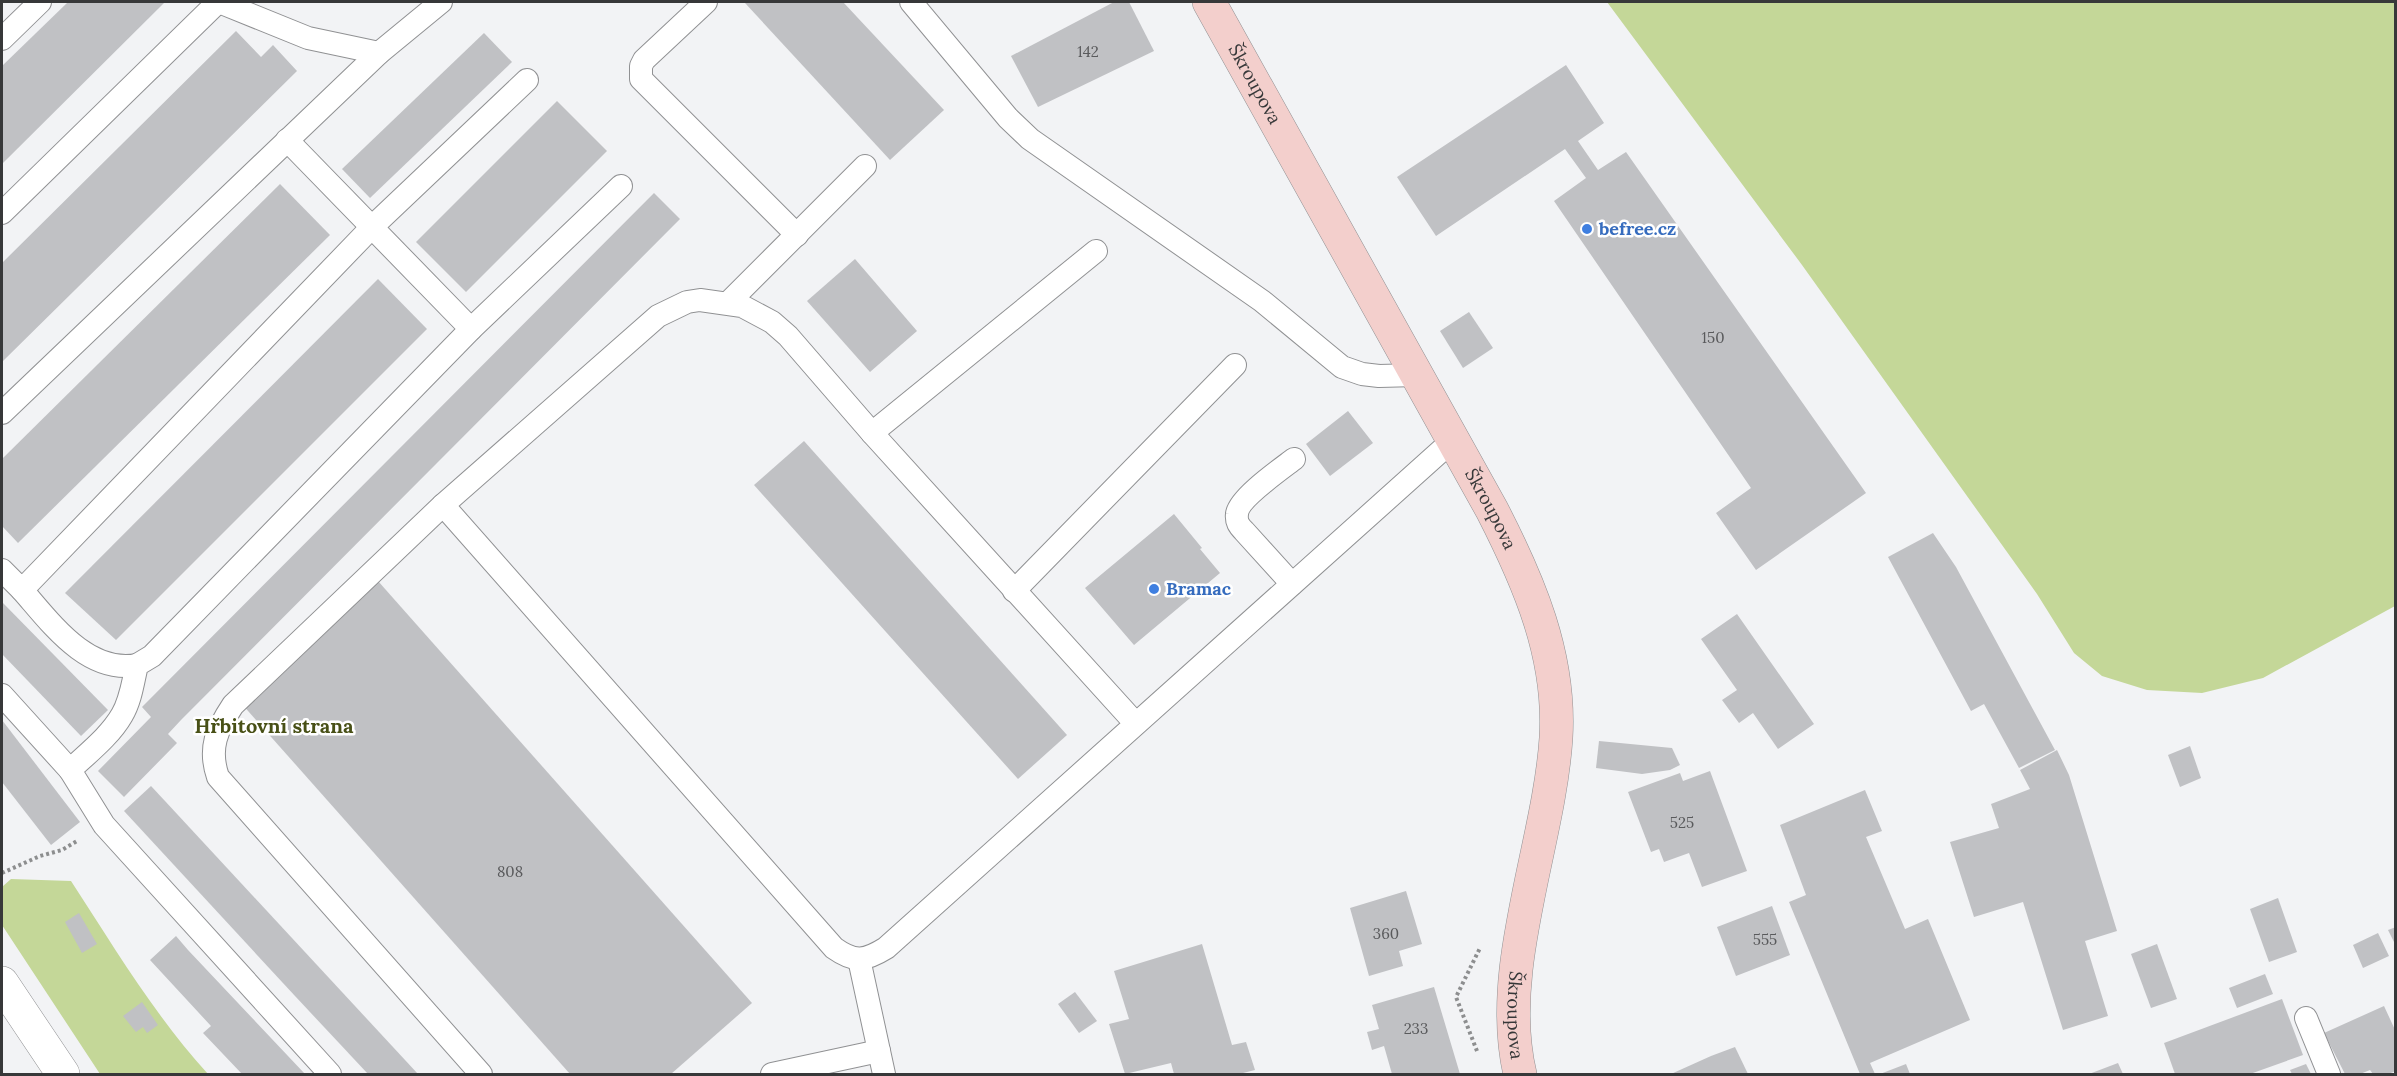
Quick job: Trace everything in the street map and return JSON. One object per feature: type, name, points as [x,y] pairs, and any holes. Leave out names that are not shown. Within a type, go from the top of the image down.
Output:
[{"type":"street","name":"Škroupova","points":[[1209,2],[1497,519],[1529,588],[1543,627],[1551,659],[1556,700],[1556,737],[1552,775],[1515,981],[1514,1035],[1520,1074]]},
{"type":"street","points":[[2,983],[63,1074]]},
{"type":"lane","points":[[2,39],[40,2]]},
{"type":"lane","points":[[2,213],[219,2],[308,38],[379,53]]},
{"type":"lane","points":[[2,413],[379,53],[441,2]]},
{"type":"lane","points":[[706,2],[644,60],[639,73],[641,79],[796,235]]},
{"type":"lane","points":[[911,2],[1008,118],[1030,139],[1262,301],[1342,367],[1362,374],[1379,376],[1417,375]]},
{"type":"lane","points":[[22,590],[372,227],[527,80]]},
{"type":"lane","points":[[287,140],[471,329]]},
{"type":"lane","points":[[728,303],[865,166]]},
{"type":"lane","points":[[2,570],[65,638],[84,653],[124,667],[137,665],[152,656],[471,329],[621,186]]},
{"type":"lane","points":[[872,433],[1096,251]]},
{"type":"lane","points":[[481,1074],[218,777],[213,762],[214,744],[220,724],[233,705],[443,505],[658,316],[687,302],[700,300],[728,303],[757,312],[788,336],[872,433],[1136,724]]},
{"type":"lane","points":[[1014,591],[1235,364]]},
{"type":"lane","points":[[443,505],[834,948],[846,957],[859,959],[873,956],[886,948],[1453,440]]},
{"type":"lane","points":[[1292,584],[1238,524],[1236,515],[1243,502],[1294,459]]},
{"type":"lane","points":[[70,770],[105,736],[122,715],[129,698],[137,665]]},
{"type":"lane","points":[[2,695],[70,770],[104,825],[330,1074]]},
{"type":"lane","points":[[859,959],[884,1074]]},
{"type":"lane","points":[[2306,1018],[2329,1074]]},
{"type":"lane","points":[[772,1074],[879,1051]]},
{"type":"path","points":[[2,873],[40,856],[62,850],[104,825]]},
{"type":"path","points":[[1478,1052],[1456,997],[1485,938]]},
{"type":"green space","points":[[1607,2],[2395,2],[2395,606],[2263,678],[2202,693],[2147,690],[2102,676],[2074,653],[2037,594],[1802,265]]},
{"type":"green space","points":[[11,879],[71,881],[119,956],[170,1029],[208,1074],[100,1074],[2,925],[2,887]]},
{"type":"building","points":[[68,2],[164,3],[2,164],[2,66]]},
{"type":"building","points":[[843,2],[944,110],[890,160],[745,3]]},
{"type":"building","points":[[1114,2],[1129,2],[1154,51],[1038,107],[1011,56]]},
{"type":"building","points":[[236,31],[261,57],[273,45],[297,71],[2,362],[2,263]]},
{"type":"building","points":[[484,33],[512,62],[370,198],[342,169]]},
{"type":"building","points":[[1566,65],[1604,123],[1578,141],[1598,170],[1626,152],[1866,493],[1756,570],[1716,513],[1751,488],[1554,201],[1586,178],[1565,149],[1436,236],[1397,177]]},
{"type":"building","points":[[557,101],[607,151],[466,292],[416,242]]},
{"type":"building","points":[[280,184],[330,235],[18,543],[2,526],[2,459]]},
{"type":"building","points":[[654,193],[680,219],[181,720],[168,734],[177,743],[124,797],[98,771],[151,717],[142,707]]},
{"type":"building","points":[[855,259],[917,331],[870,372],[807,301]]},
{"type":"building","points":[[378,279],[427,329],[116,640],[65,593]]},
{"type":"building","points":[[1469,312],[1493,348],[1463,368],[1440,331]]},
{"type":"building","points":[[1348,411],[1373,443],[1330,476],[1306,444]]},
{"type":"building","points":[[804,441],[1067,735],[1018,779],[754,485]]},
{"type":"building","points":[[1174,514],[1220,573],[1134,645],[1085,588]]},
{"type":"building","points":[[1933,533],[1956,567],[2055,750],[2019,768],[1984,704],[1971,711],[1888,557]]},
{"type":"building","points":[[378,581],[752,1003],[671,1074],[570,1074],[241,703]]},
{"type":"building","points":[[2,602],[108,710],[81,736],[2,654]]},
{"type":"building","points":[[1737,614],[1814,724],[1778,749],[1753,713],[1739,723],[1722,700],[1737,690],[1701,639]]},
{"type":"building","points":[[2,720],[80,822],[51,845],[2,782]]},
{"type":"building","points":[[1599,741],[1672,748],[1680,765],[1670,770],[1642,774],[1596,768]]},
{"type":"building","points":[[2190,746],[2201,778],[2180,787],[2168,755]]},
{"type":"building","points":[[2057,750],[2069,775],[2117,931],[2085,941],[2108,1016],[2063,1030],[2023,902],[1974,917],[1950,842],[1999,828],[1991,804],[2030,789],[2020,770]]},
{"type":"building","points":[[1710,771],[1747,871],[1702,887],[1689,853],[1664,862],[1659,849],[1651,852],[1628,792],[1680,773],[1683,781]]},
{"type":"building","points":[[151,786],[418,1074],[368,1074],[295,996],[124,811]]},
{"type":"building","points":[[1865,790],[1882,831],[1866,837],[1905,929],[1928,919],[1970,1020],[1870,1063],[1875,1074],[1860,1074],[1789,902],[1806,895],[1780,825]]},
{"type":"building","points":[[1406,891],[1422,944],[1399,951],[1403,966],[1369,976],[1350,908]]},
{"type":"building","points":[[2278,898],[2297,952],[2269,962],[2250,909]]},
{"type":"building","points":[[1772,906],[1790,955],[1736,976],[1717,927]]},
{"type":"building","points":[[79,913],[97,944],[82,953],[65,922]]},
{"type":"building","points":[[2396,927],[2396,946],[2388,930]]},
{"type":"building","points":[[2378,933],[2389,956],[2363,968],[2353,945]]},
{"type":"building","points":[[176,936],[305,1074],[242,1074],[203,1033],[211,1026],[150,960]]},
{"type":"building","points":[[1202,944],[1232,1045],[1246,1042],[1255,1070],[1239,1074],[1174,1074],[1171,1063],[1125,1074],[1109,1024],[1129,1019],[1114,971]]},
{"type":"building","points":[[2157,944],[2177,999],[2151,1008],[2131,954]]},
{"type":"building","points":[[2265,974],[2273,994],[2237,1008],[2229,988]]},
{"type":"building","points":[[1434,987],[1460,1074],[1392,1074],[1384,1046],[1372,1050],[1367,1032],[1379,1029],[1372,1005]]},
{"type":"building","points":[[1075,992],[1097,1021],[1079,1033],[1058,1004]]},
{"type":"building","points":[[2282,999],[2303,1055],[2250,1074],[2175,1074],[2164,1043]]},
{"type":"building","points":[[142,1002],[158,1025],[147,1033],[143,1027],[136,1032],[123,1016]]},
{"type":"building","points":[[2384,1006],[2396,1032],[2396,1071],[2388,1074],[2373,1074],[2370,1070],[2360,1074],[2345,1074],[2324,1033]]},
{"type":"building","points":[[1735,1047],[1748,1074],[1671,1074],[1711,1056]]},
{"type":"building","points":[[2118,1063],[2123,1074],[2089,1074]]},
{"type":"building","points":[[1906,1064],[1910,1074],[1880,1074]]},
{"type":"building","points":[[2306,1064],[2311,1074],[2292,1074],[2290,1070]]},
{"type":"place","name":"befree.cz","points":[[1587,229]]},
{"type":"place","name":"Bramac","points":[[1154,589]]},
{"type":"district","name":"Hřbitovní strana","points":[[274,726]]}]
